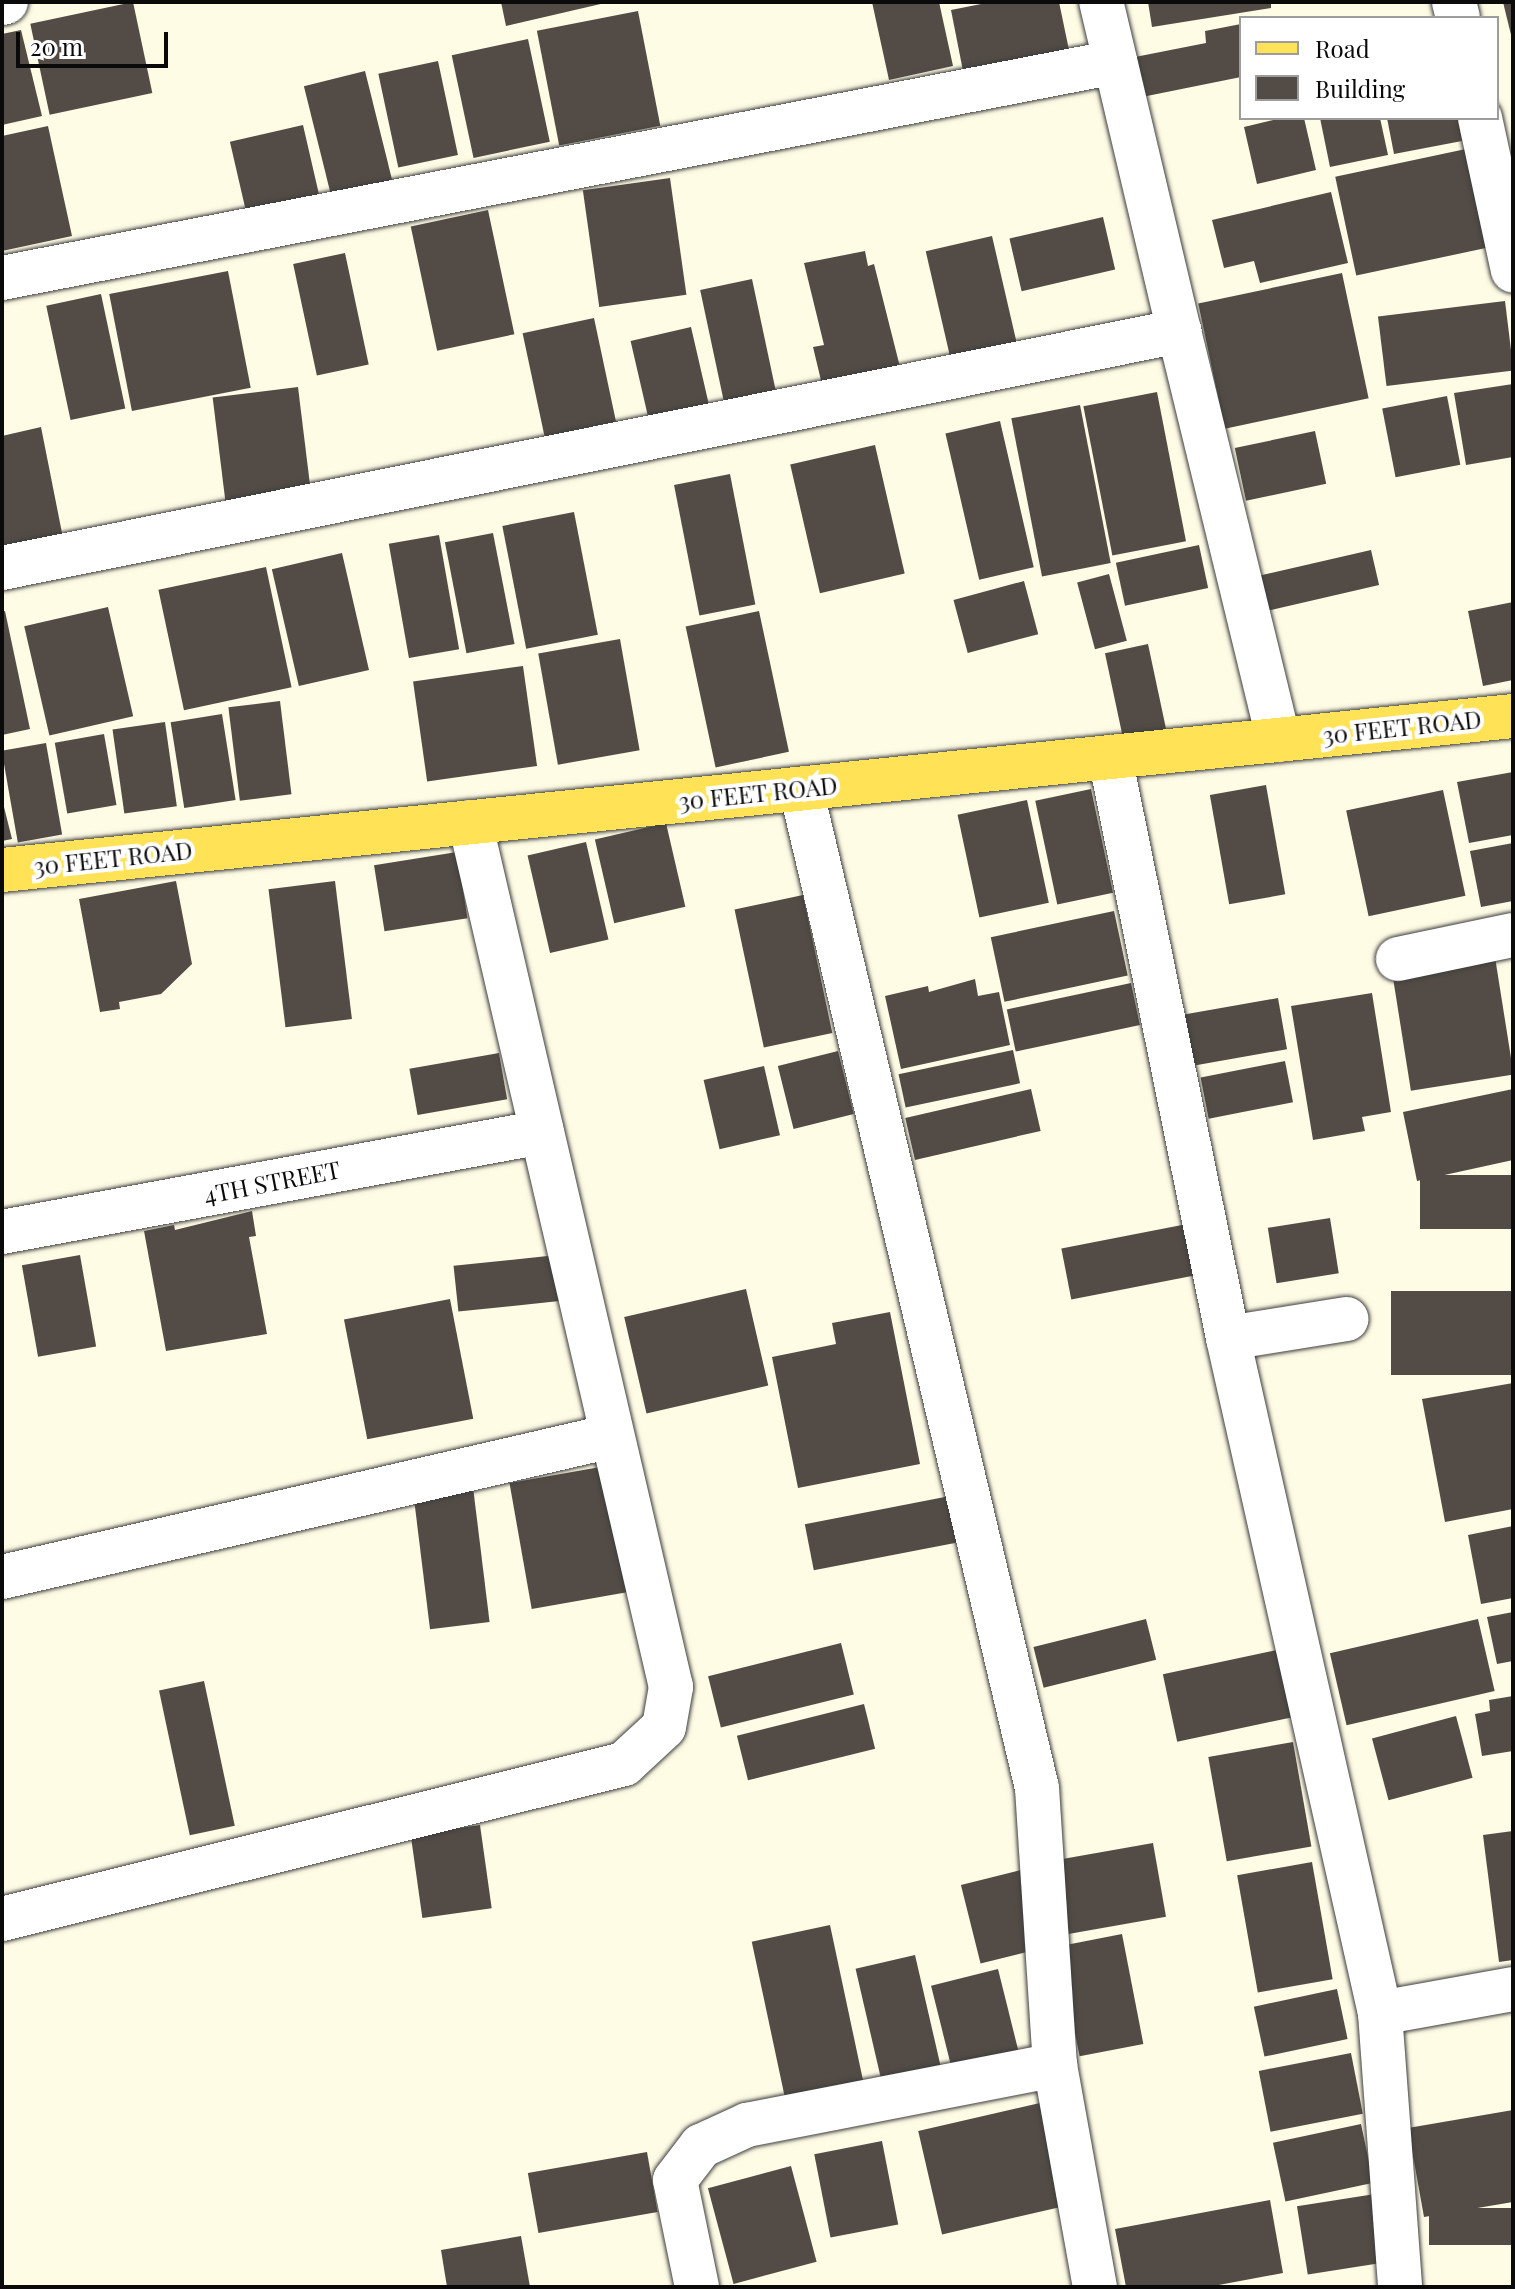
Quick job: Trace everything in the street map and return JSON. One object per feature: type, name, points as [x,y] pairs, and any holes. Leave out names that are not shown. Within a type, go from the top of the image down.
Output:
[{"type":"main road","name":"30 FEET ROAD","points":[[2,870],[1513,716]]},
{"type":"street","points":[[1101,2],[1279,740]]},
{"type":"street","points":[[2,278],[1115,62]]},
{"type":"street","points":[[1480,120],[1513,270]]},
{"type":"street","points":[[2,568],[1179,331]]},
{"type":"street","points":[[1110,757],[1228,1338],[1380,2013],[1400,2287]]},
{"type":"street","points":[[801,789],[1037,1788],[1055,2065],[1095,2287]]},
{"type":"street","points":[[2,1919],[624,1764],[664,1727],[671,1687],[470,822]]},
{"type":"street","points":[[1398,959],[1513,935]]},
{"type":"street","name":"4TH STREET","points":[[2,1232],[542,1132]]},
{"type":"street","points":[[1228,1338],[1346,1319]]},
{"type":"street","points":[[2,1577],[612,1436]]},
{"type":"street","points":[[1380,2013],[1513,1989]]},
{"type":"street","points":[[697,2287],[675,2180],[701,2146],[747,2125],[1055,2065]]},
{"type":"building","points":[[133,2],[152,93],[50,115],[30,24]]},
{"type":"building","points":[[501,2],[605,2],[605,3],[506,26]]},
{"type":"building","points":[[872,2],[939,2],[953,66],[889,80]]},
{"type":"building","points":[[991,2],[1059,2],[1069,50],[963,71],[951,10]]},
{"type":"building","points":[[1148,2],[1271,2],[1271,8],[1152,27]]},
{"type":"building","points":[[1503,2],[1513,2],[1513,39],[1512,39]]},
{"type":"building","points":[[638,11],[660,126],[559,146],[537,31]]},
{"type":"building","points":[[1239,24],[1239,77],[1142,97],[1135,57],[1206,43],[1205,31]]},
{"type":"building","points":[[21,30],[42,116],[2,125],[2,34]]},
{"type":"building","points":[[528,39],[550,142],[474,158],[452,55]]},
{"type":"building","points":[[438,61],[458,155],[398,168],[378,74]]},
{"type":"building","points":[[365,71],[392,181],[331,196],[304,86]]},
{"type":"building","points":[[1274,120],[1304,120],[1316,170],[1257,184],[1244,127]]},
{"type":"building","points":[[1320,120],[1380,120],[1388,155],[1330,167]]},
{"type":"building","points":[[1387,120],[1458,120],[1462,141],[1394,154]]},
{"type":"building","points":[[303,125],[319,195],[246,212],[230,142]]},
{"type":"building","points":[[48,126],[72,236],[2,251],[2,136]]},
{"type":"building","points":[[1480,146],[1501,245],[1356,276],[1335,177]]},
{"type":"building","points":[[670,178],[686,295],[599,307],[583,190]]},
{"type":"building","points":[[1331,192],[1348,263],[1260,283],[1254,261],[1224,268],[1212,220]]},
{"type":"building","points":[[488,210],[514,334],[437,351],[411,226]]},
{"type":"building","points":[[1103,217],[1115,270],[1022,291],[1009,239]]},
{"type":"building","points":[[992,236],[1019,353],[953,368],[926,251]]},
{"type":"building","points":[[865,251],[868,266],[874,264],[900,367],[824,393],[813,347],[824,345],[804,263]]},
{"type":"building","points":[[345,253],[369,365],[317,376],[293,264]]},
{"type":"building","points":[[228,271],[251,388],[132,411],[109,294]]},
{"type":"building","points":[[1342,273],[1369,398],[1225,429],[1198,304]]},
{"type":"building","points":[[752,279],[778,399],[726,410],[700,290]]},
{"type":"building","points":[[101,294],[125,408],[71,420],[46,306]]},
{"type":"building","points":[[1505,301],[1513,371],[1386,386],[1378,317]]},
{"type":"building","points":[[594,318],[616,422],[545,437],[523,333]]},
{"type":"building","points":[[691,327],[711,415],[651,429],[631,341]]},
{"type":"building","points":[[1513,384],[1513,457],[1466,465],[1454,393]]},
{"type":"building","points":[[298,387],[312,501],[227,512],[213,397]]},
{"type":"building","points":[[1157,392],[1186,541],[1112,556],[1083,406]]},
{"type":"building","points":[[1447,396],[1460,465],[1396,477],[1382,409]]},
{"type":"building","points":[[1080,405],[1111,563],[1042,576],[1011,418]]},
{"type":"building","points":[[1000,421],[1034,567],[979,580],[945,434]]},
{"type":"building","points":[[41,427],[64,543],[2,556],[2,436]]},
{"type":"building","points":[[1315,431],[1326,484],[1246,501],[1235,448]]},
{"type":"building","points":[[875,445],[905,574],[820,593],[790,465]]},
{"type":"building","points":[[730,474],[755,605],[699,615],[674,485]]},
{"type":"building","points":[[574,512],[598,635],[526,649],[502,526]]},
{"type":"building","points":[[493,533],[515,644],[466,653],[445,542]]},
{"type":"building","points":[[439,535],[459,649],[409,658],[389,544]]},
{"type":"building","points":[[1199,545],[1208,588],[1125,606],[1116,563]]},
{"type":"building","points":[[1371,550],[1379,585],[1257,613],[1249,578]]},
{"type":"building","points":[[342,553],[369,670],[299,686],[272,569]]},
{"type":"building","points":[[266,567],[292,687],[184,710],[158,590]]},
{"type":"building","points":[[1109,574],[1127,641],[1095,649],[1077,583]]},
{"type":"building","points":[[1024,581],[1038,634],[968,653],[953,600]]},
{"type":"building","points":[[1513,602],[1513,680],[1483,686],[1468,611]]},
{"type":"building","points":[[108,607],[133,716],[49,735],[24,626]]},
{"type":"building","points":[[5,611],[30,729],[2,735],[2,612]]},
{"type":"building","points":[[759,611],[789,752],[716,767],[686,627]]},
{"type":"building","points":[[620,639],[640,750],[558,765],[538,653]]},
{"type":"building","points":[[1148,644],[1167,731],[1123,740],[1105,653]]},
{"type":"building","points":[[523,666],[537,766],[427,781],[413,681]]},
{"type":"building","points":[[280,701],[291,794],[240,801],[228,707]]},
{"type":"building","points":[[222,714],[236,800],[184,808],[171,722]]},
{"type":"building","points":[[165,722],[177,806],[124,814],[113,729]]},
{"type":"building","points":[[104,734],[117,805],[67,814],[55,743]]},
{"type":"building","points":[[46,743],[62,835],[18,842],[2,751]]},
{"type":"building","points":[[1513,772],[1513,835],[1469,843],[1457,782]]},
{"type":"building","points":[[1266,785],[1285,894],[1229,904],[1210,795]]},
{"type":"building","points":[[1091,789],[1113,893],[1057,905],[1035,801]]},
{"type":"building","points":[[1443,790],[1465,896],[1369,916],[1346,811]]},
{"type":"building","points":[[2,799],[12,839],[2,841]]},
{"type":"building","points":[[1027,800],[1049,903],[979,917],[958,815]]},
{"type":"building","points":[[666,823],[685,907],[614,923],[595,839]]},
{"type":"building","points":[[586,842],[608,939],[550,953],[528,855]]},
{"type":"building","points":[[1513,843],[1513,901],[1481,907],[1470,851]]},
{"type":"building","points":[[457,852],[467,918],[385,931],[374,865]]},
{"type":"building","points":[[176,881],[192,964],[161,994],[119,1002],[120,1009],[100,1012],[79,899]]},
{"type":"building","points":[[335,881],[352,1019],[285,1027],[268,889]]},
{"type":"building","points":[[803,895],[832,1033],[764,1047],[735,910]]},
{"type":"building","points":[[1114,911],[1128,976],[1004,1002],[991,937]]},
{"type":"building","points":[[1495,957],[1513,1075],[1411,1091],[1392,973]]},
{"type":"building","points":[[975,979],[978,996],[999,992],[1010,1045],[901,1069],[885,996],[928,986],[929,992]]},
{"type":"building","points":[[1131,983],[1140,1025],[1016,1051],[1007,1009]]},
{"type":"building","points":[[1372,993],[1391,1112],[1362,1117],[1365,1131],[1313,1140],[1291,1006]]},
{"type":"building","points":[[1278,998],[1287,1049],[1185,1067],[1176,1016]]},
{"type":"building","points":[[1013,1050],[1020,1083],[906,1108],[899,1074]]},
{"type":"building","points":[[838,1051],[854,1114],[794,1129],[778,1066]]},
{"type":"building","points":[[499,1053],[507,1099],[418,1115],[409,1069]]},
{"type":"building","points":[[1285,1061],[1293,1102],[1209,1119],[1201,1077]]},
{"type":"building","points":[[764,1066],[780,1135],[720,1149],[704,1080]]},
{"type":"building","points":[[1031,1089],[1041,1131],[915,1160],[905,1118]]},
{"type":"building","points":[[1513,1089],[1513,1160],[1417,1181],[1403,1112]]},
{"type":"building","points":[[1420,1175],[1513,1175],[1513,1229],[1420,1229]]},
{"type":"building","points":[[252,1211],[256,1236],[249,1237],[267,1334],[166,1351],[144,1231],[174,1225],[175,1230]]},
{"type":"building","points":[[1330,1218],[1339,1273],[1277,1283],[1268,1228]]},
{"type":"building","points":[[1187,1224],[1197,1275],[1071,1299],[1061,1248]]},
{"type":"building","points":[[80,1255],[96,1347],[38,1357],[22,1265]]},
{"type":"building","points":[[557,1255],[562,1301],[458,1312],[454,1266]]},
{"type":"building","points":[[746,1289],[768,1385],[646,1414],[624,1317]]},
{"type":"building","points":[[1391,1291],[1513,1291],[1513,1375],[1391,1375]]},
{"type":"building","points":[[450,1299],[473,1419],[367,1439],[344,1320]]},
{"type":"building","points":[[890,1312],[920,1464],[798,1488],[772,1357],[836,1344],[832,1323]]},
{"type":"building","points":[[1513,1383],[1513,1509],[1445,1522],[1422,1399]]},
{"type":"building","points":[[606,1466],[628,1592],[532,1609],[509,1483]]},
{"type":"building","points":[[473,1487],[490,1622],[430,1629],[413,1494]]},
{"type":"building","points":[[955,1495],[964,1541],[814,1570],[805,1524]]},
{"type":"building","points":[[1513,1526],[1513,1598],[1481,1604],[1468,1535]]},
{"type":"building","points":[[1513,1612],[1513,1661],[1497,1664],[1487,1617]]},
{"type":"building","points":[[1146,1619],[1156,1660],[1044,1688],[1033,1647]]},
{"type":"building","points":[[1478,1619],[1495,1691],[1347,1725],[1330,1653]]},
{"type":"building","points":[[841,1643],[854,1694],[721,1728],[708,1676]]},
{"type":"building","points":[[1291,1647],[1305,1714],[1177,1742],[1163,1674]]},
{"type":"building","points":[[204,1681],[235,1826],[190,1835],[159,1691]]},
{"type":"building","points":[[1513,1696],[1513,1751],[1482,1756],[1475,1714],[1490,1711],[1489,1700]]},
{"type":"building","points":[[864,1704],[875,1749],[748,1780],[737,1736]]},
{"type":"building","points":[[1456,1716],[1473,1778],[1389,1800],[1372,1739]]},
{"type":"building","points":[[1293,1742],[1311,1846],[1227,1861],[1208,1757]]},
{"type":"building","points":[[480,1825],[492,1908],[422,1918],[411,1835]]},
{"type":"building","points":[[1513,1831],[1513,1960],[1499,1962],[1483,1835]]},
{"type":"building","points":[[1153,1843],[1166,1917],[1056,1936],[1043,1862]]},
{"type":"building","points":[[1312,1862],[1333,1979],[1258,1992],[1237,1875]]},
{"type":"building","points":[[1025,1869],[1045,1948],[981,1964],[961,1885]]},
{"type":"building","points":[[830,1925],[865,2087],[786,2104],[752,1942]]},
{"type":"building","points":[[1122,1934],[1143,2044],[1080,2056],[1058,1946]]},
{"type":"building","points":[[915,1955],[942,2073],[883,2087],[856,1969]]},
{"type":"building","points":[[998,1969],[1020,2057],[953,2074],[931,1986]]},
{"type":"building","points":[[1337,1989],[1348,2039],[1264,2057],[1254,2007]]},
{"type":"building","points":[[1351,2053],[1363,2114],[1271,2132],[1259,2071]]},
{"type":"building","points":[[1040,2103],[1064,2206],[942,2234],[918,2131]]},
{"type":"building","points":[[1513,2110],[1513,2202],[1424,2217],[1408,2128]]},
{"type":"building","points":[[1361,2124],[1373,2183],[1285,2201],[1273,2143]]},
{"type":"building","points":[[882,2141],[898,2224],[830,2238],[814,2154]]},
{"type":"building","points":[[647,2152],[658,2212],[538,2233],[528,2173]]},
{"type":"building","points":[[791,2166],[817,2262],[734,2284],[708,2188]]},
{"type":"building","points":[[1375,2194],[1386,2262],[1308,2275],[1297,2206]]},
{"type":"building","points":[[1270,2200],[1283,2273],[1208,2287],[1126,2287],[1115,2229]]},
{"type":"building","points":[[1429,2208],[1513,2208],[1513,2245],[1429,2245]]},
{"type":"building","points":[[521,2236],[530,2287],[447,2287],[441,2250]]}]
